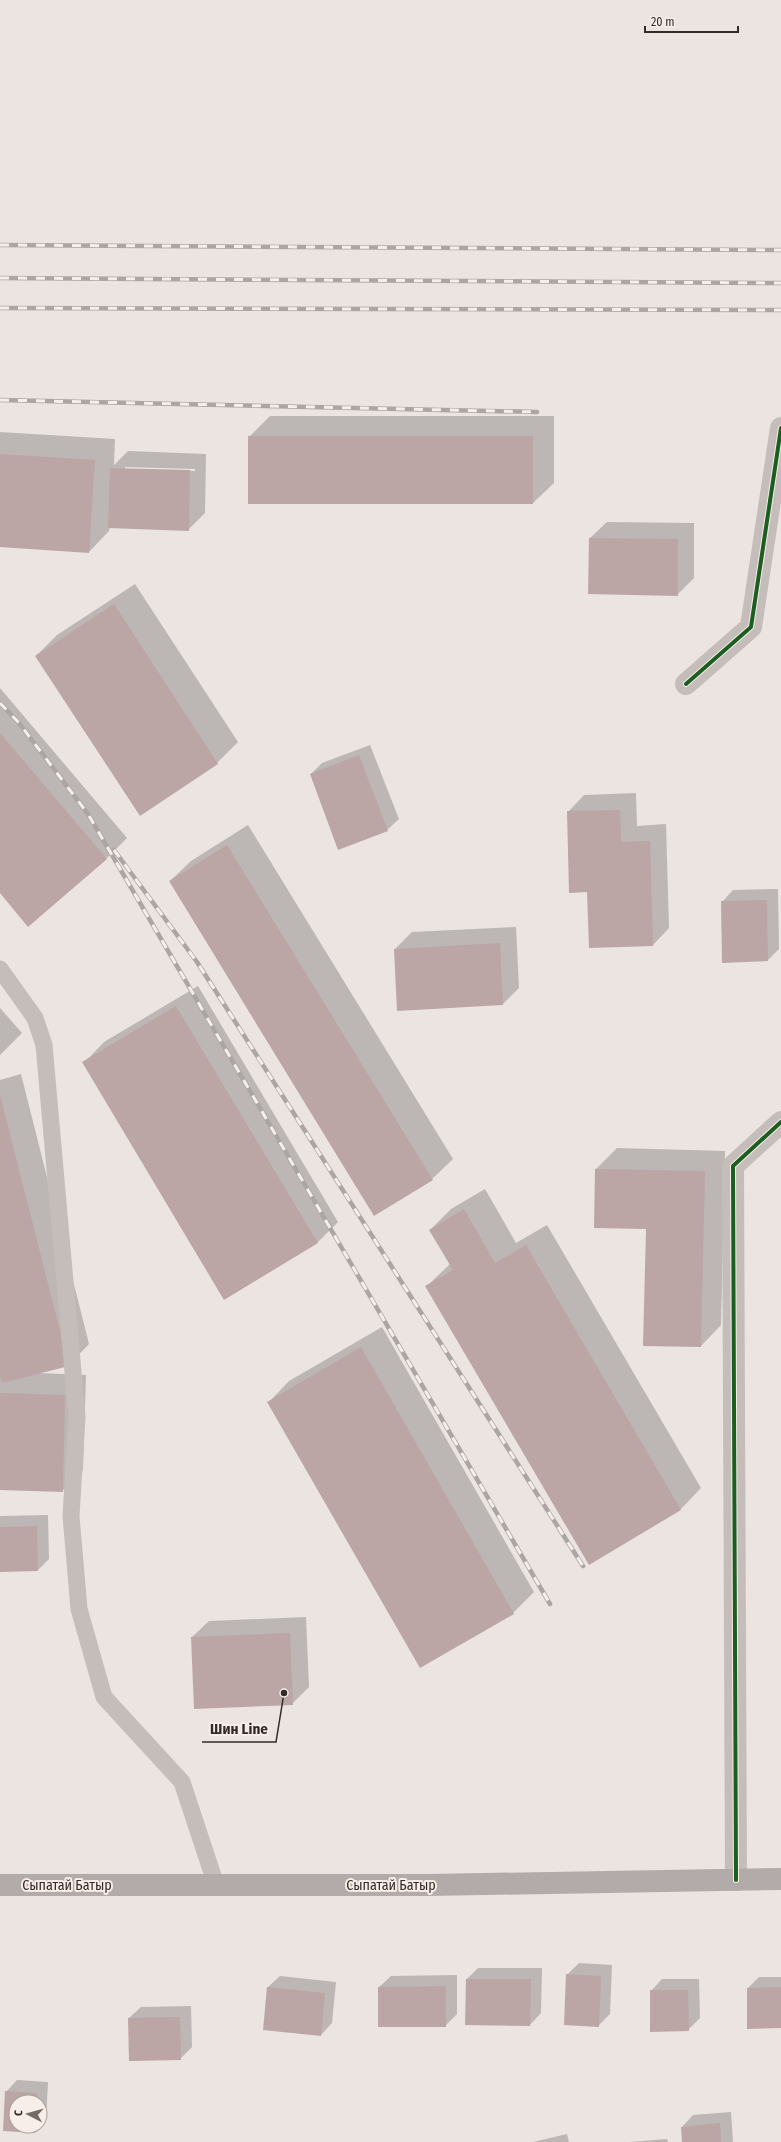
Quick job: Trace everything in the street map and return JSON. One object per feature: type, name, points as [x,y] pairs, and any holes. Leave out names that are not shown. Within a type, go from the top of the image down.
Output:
[{"type":"main road","name":"Сыпатай Батыр","points":[[0,1885],[429,1885],[781,1880]]},
{"type":"street","points":[[686,684],[751,627],[781,428]]},
{"type":"street","points":[[736,1880],[734,1166],[781,1122]]},
{"type":"lane","points":[[0,969],[35,1018],[44,1045],[77,1418],[72,1516],[79,1609],[104,1697],[182,1782],[216,1885]]},
{"type":"building","points":[[248,436],[533,436],[533,504],[248,504]]},
{"type":"building","points":[[0,454],[95,460],[89,553],[0,547]]},
{"type":"building","points":[[110,468],[190,470],[189,531],[108,528]]},
{"type":"building","points":[[589,538],[678,539],[678,596],[588,594]]},
{"type":"building","points":[[114,604],[218,764],[140,816],[35,656]]},
{"type":"building","points":[[0,733],[107,859],[28,927],[0,893]]},
{"type":"building","points":[[359,755],[388,831],[338,850],[310,774]]},
{"type":"building","points":[[620,810],[621,842],[650,841],[653,946],[589,948],[587,892],[569,893],[567,811]]},
{"type":"building","points":[[227,845],[433,1180],[374,1216],[169,881]]},
{"type":"building","points":[[767,900],[768,961],[722,963],[721,901]]},
{"type":"building","points":[[500,943],[503,1005],[397,1011],[394,949]]},
{"type":"building","points":[[176,1006],[318,1243],[224,1300],[82,1062]]},
{"type":"building","points":[[0,1095],[69,1366],[2,1383],[0,1376]]},
{"type":"building","points":[[595,1169],[705,1171],[701,1347],[643,1346],[646,1229],[594,1228]]},
{"type":"building","points":[[464,1209],[495,1263],[526,1245],[681,1510],[589,1565],[425,1286],[453,1270],[429,1230]]},
{"type":"building","points":[[361,1347],[514,1614],[420,1668],[267,1402]]},
{"type":"building","points":[[0,1393],[65,1395],[63,1492],[0,1490]]},
{"type":"building","points":[[37,1526],[38,1571],[0,1572],[0,1527]]},
{"type":"building","points":[[290,1633],[293,1705],[194,1709],[191,1637]]},
{"type":"building","points":[[566,1974],[601,1976],[599,2027],[564,2025]]},
{"type":"building","points":[[466,1979],[531,1979],[530,2026],[465,2025]]},
{"type":"building","points":[[446,1986],[446,2027],[378,2027],[378,1987]]},
{"type":"building","points":[[267,1987],[325,1993],[321,2036],[263,2030]]},
{"type":"building","points":[[781,1987],[781,2028],[747,2029],[747,1988]]},
{"type":"building","points":[[650,1990],[688,1990],[689,2031],[650,2032]]},
{"type":"building","points":[[180,2017],[181,2060],[129,2061],[128,2018]]},
{"type":"building","points":[[5,2091],[37,2093],[8,2094],[8,2131],[3,2131]]},
{"type":"building","points":[[720,2123],[721,2142],[682,2142],[681,2127]]},
{"type":"railway","points":[[0,245],[781,250]]},
{"type":"railway","points":[[0,278],[781,283]]},
{"type":"railway","points":[[0,308],[781,310]]},
{"type":"railway","points":[[0,400],[537,412]]},
{"type":"railway","points":[[0,703],[19,723],[88,814],[550,1604]]},
{"type":"railway","points":[[114,850],[197,962],[583,1566]]},
{"type":"cycle path","points":[[686,684],[751,627],[781,428]]},
{"type":"cycle path","points":[[736,1880],[733,1166],[781,1122]]},
{"type":"place","name":"Шин Line","points":[[284,1693]]}]
